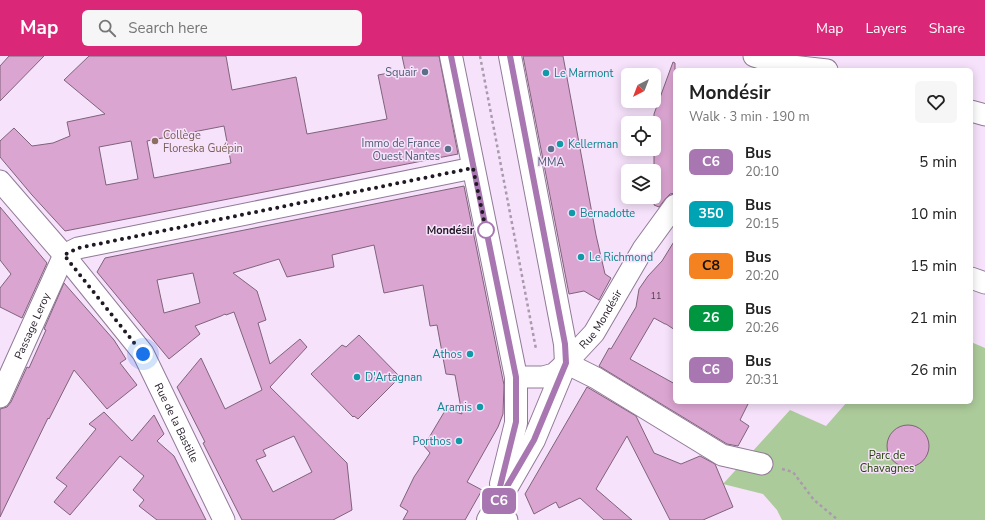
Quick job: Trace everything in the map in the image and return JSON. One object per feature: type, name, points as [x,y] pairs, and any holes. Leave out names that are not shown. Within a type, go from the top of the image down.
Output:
[{"type":"main road","points":[[451,56],[516,377],[516,422],[496,516]]},
{"type":"main road","points":[[510,56],[565,344],[566,363]]},
{"type":"main road","name":"Rue Mondésir","points":[[496,516],[534,440],[566,363]]},
{"type":"street","points":[[743,68],[748,56]]},
{"type":"street","points":[[754,56],[783,65],[809,68]]},
{"type":"street","points":[[973,112],[985,115]]},
{"type":"street","points":[[64,255],[78,248],[473,168]]},
{"type":"street","name":"Rue de la Bastille","points":[[0,181],[64,255],[143,354],[224,520]]},
{"type":"street","name":"Rue Mondésir","points":[[566,363],[594,333],[643,249],[673,208]]},
{"type":"street","name":"Passage Leroy","points":[[0,397],[64,255]]},
{"type":"street","points":[[973,279],[985,283]]},
{"type":"street","points":[[516,377],[544,377],[554,374],[566,363],[596,378],[722,455],[762,464]]},
{"type":"path","points":[[480,56],[536,349],[511,353]]},
{"type":"path","points":[[762,464],[793,472],[814,500],[838,520]]},
{"type":"green space","name":"Parc de Chavagnes","points":[[973,343],[985,348],[985,520],[782,520],[777,510],[763,494],[723,484],[790,410],[826,426],[845,404],[973,404]]},
{"type":"building","points":[[9,56],[44,56],[0,101],[0,66]]},
{"type":"building","name":"Collège Floreska Guépin","points":[[89,56],[226,56],[232,90],[296,77],[307,134],[387,119],[378,75],[405,70],[402,56],[439,56],[458,154],[65,231],[0,157],[0,141],[14,128],[32,146],[53,143],[70,136],[67,122],[105,114],[64,80]],"holes":[[[224,126],[231,163],[154,178],[147,141]],[[131,141],[138,179],[106,185],[99,147]]]},
{"type":"building","points":[[523,56],[563,56],[596,235],[605,274],[611,278],[599,300],[584,291],[569,294]]},
{"type":"building","points":[[673,62],[675,63],[675,68],[673,68],[673,193],[670,194],[659,207],[654,205],[661,204],[661,164],[654,164],[654,156],[661,156],[661,116],[654,116],[656,108],[661,108],[661,95]]},
{"type":"building","points":[[464,186],[504,385],[503,414],[498,427],[467,482],[482,490],[465,520],[403,520],[408,511],[400,506],[414,477],[430,453],[424,446],[446,409],[462,414],[455,375],[446,374],[437,325],[430,326],[423,285],[384,293],[374,245],[332,255],[334,267],[287,277],[279,259],[233,273],[257,291],[266,320],[258,323],[270,364],[300,339],[307,347],[270,387],[347,463],[352,510],[333,520],[242,520],[203,443],[205,442],[177,387],[201,358],[225,409],[262,390],[234,312],[195,326],[200,334],[169,359],[97,272],[105,258]],"holes":[[[193,273],[200,303],[164,313],[157,280]],[[294,436],[312,472],[273,492],[256,460],[266,456],[263,450]]]},
{"type":"building","points":[[0,207],[47,263],[22,318],[0,307],[0,288],[11,274],[0,260]]},
{"type":"building","points":[[673,243],[673,329],[654,318],[630,359],[673,383],[673,404],[748,404],[740,420],[749,426],[738,446],[727,444],[599,366],[636,307],[639,289],[648,276],[662,261]]},
{"type":"building","points":[[64,283],[114,340],[126,359],[120,363],[137,385],[107,409],[74,370],[49,419],[48,418],[0,517],[0,409],[7,407],[11,402],[27,367],[29,368],[46,330],[44,329]]},
{"type":"building","name":"D'Artagnan","points":[[359,335],[400,377],[358,419],[354,416],[353,417],[311,374],[342,345],[346,347]]},
{"type":"building","points":[[587,387],[636,416],[654,453],[681,464],[700,456],[715,464],[733,507],[703,520],[670,520],[627,436],[596,489],[632,520],[604,520],[580,498],[559,508],[556,502],[534,514],[525,494]]},
{"type":"building","points":[[104,412],[132,441],[154,415],[164,434],[157,441],[174,456],[206,520],[157,520],[139,506],[144,500],[133,490],[144,476],[120,456],[70,515],[54,502],[67,486],[56,478],[96,429],[89,424]]},
{"type":"building","points":[[908,425],[923,431],[929,446],[923,461],[908,467],[893,461],[887,446],[893,431]]},
{"type":"bus line","name":"C6","points":[[451,56],[516,377],[516,422],[495,507],[534,440],[566,363],[565,344],[510,56]]},
{"type":"place","name":"Squair","points":[[425,72]]},
{"type":"place","name":"Le Marmont","points":[[546,73]]},
{"type":"place","name":"Collège Floreska Guépin","points":[[155,141]]},
{"type":"place","name":"Kellerman","points":[[560,144]]},
{"type":"place","name":"Immo de France Ouest Nantes","points":[[448,149]]},
{"type":"place","name":"MMA","points":[[551,149]]},
{"type":"place","name":"Bernadotte","points":[[572,213]]},
{"type":"place","name":"Mondésir","points":[[486,230]]},
{"type":"place","name":"Le Richmond","points":[[581,257]]},
{"type":"place","name":"Athos","points":[[470,354]]},
{"type":"place","name":"D'Artagnan","points":[[357,377]]},
{"type":"place","name":"Aramis","points":[[480,407]]},
{"type":"place","name":"Porthos","points":[[459,441]]},
{"type":"route","points":[[143,354],[64,255],[78,248],[473,168],[486,230]]}]
